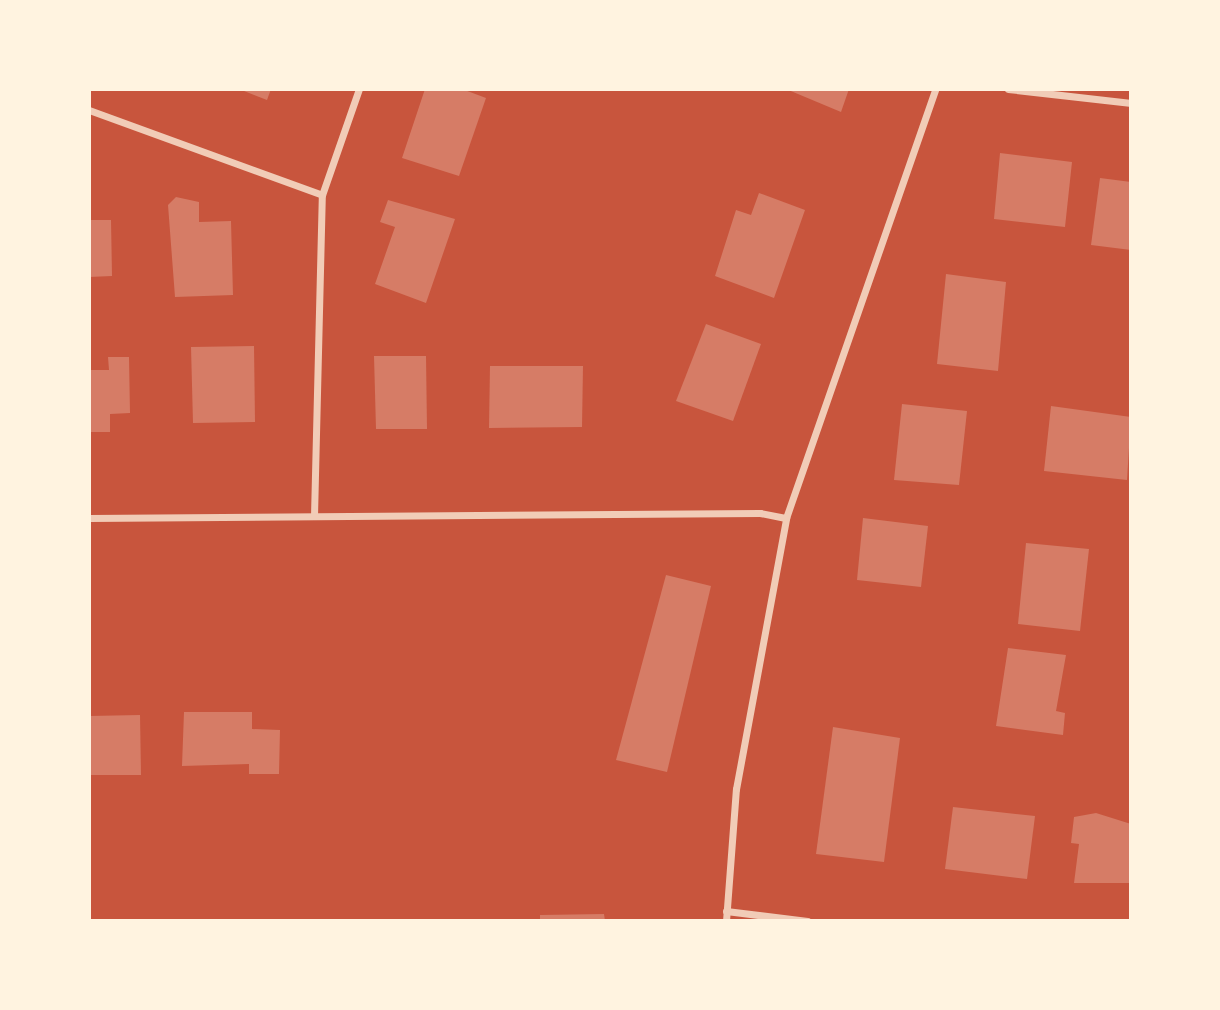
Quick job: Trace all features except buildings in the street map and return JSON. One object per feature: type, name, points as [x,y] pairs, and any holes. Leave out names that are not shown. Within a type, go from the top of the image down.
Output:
[{"type":"street","points":[[314,516],[322,195],[359,89]]},
{"type":"street","points":[[726,921],[736,789],[786,518],[935,89]]},
{"type":"street","points":[[1008,89],[1131,103]]},
{"type":"street","points":[[89,110],[322,195]]},
{"type":"street","points":[[89,518],[760,513],[786,518]]},
{"type":"street","points":[[726,911],[807,921]]}]
